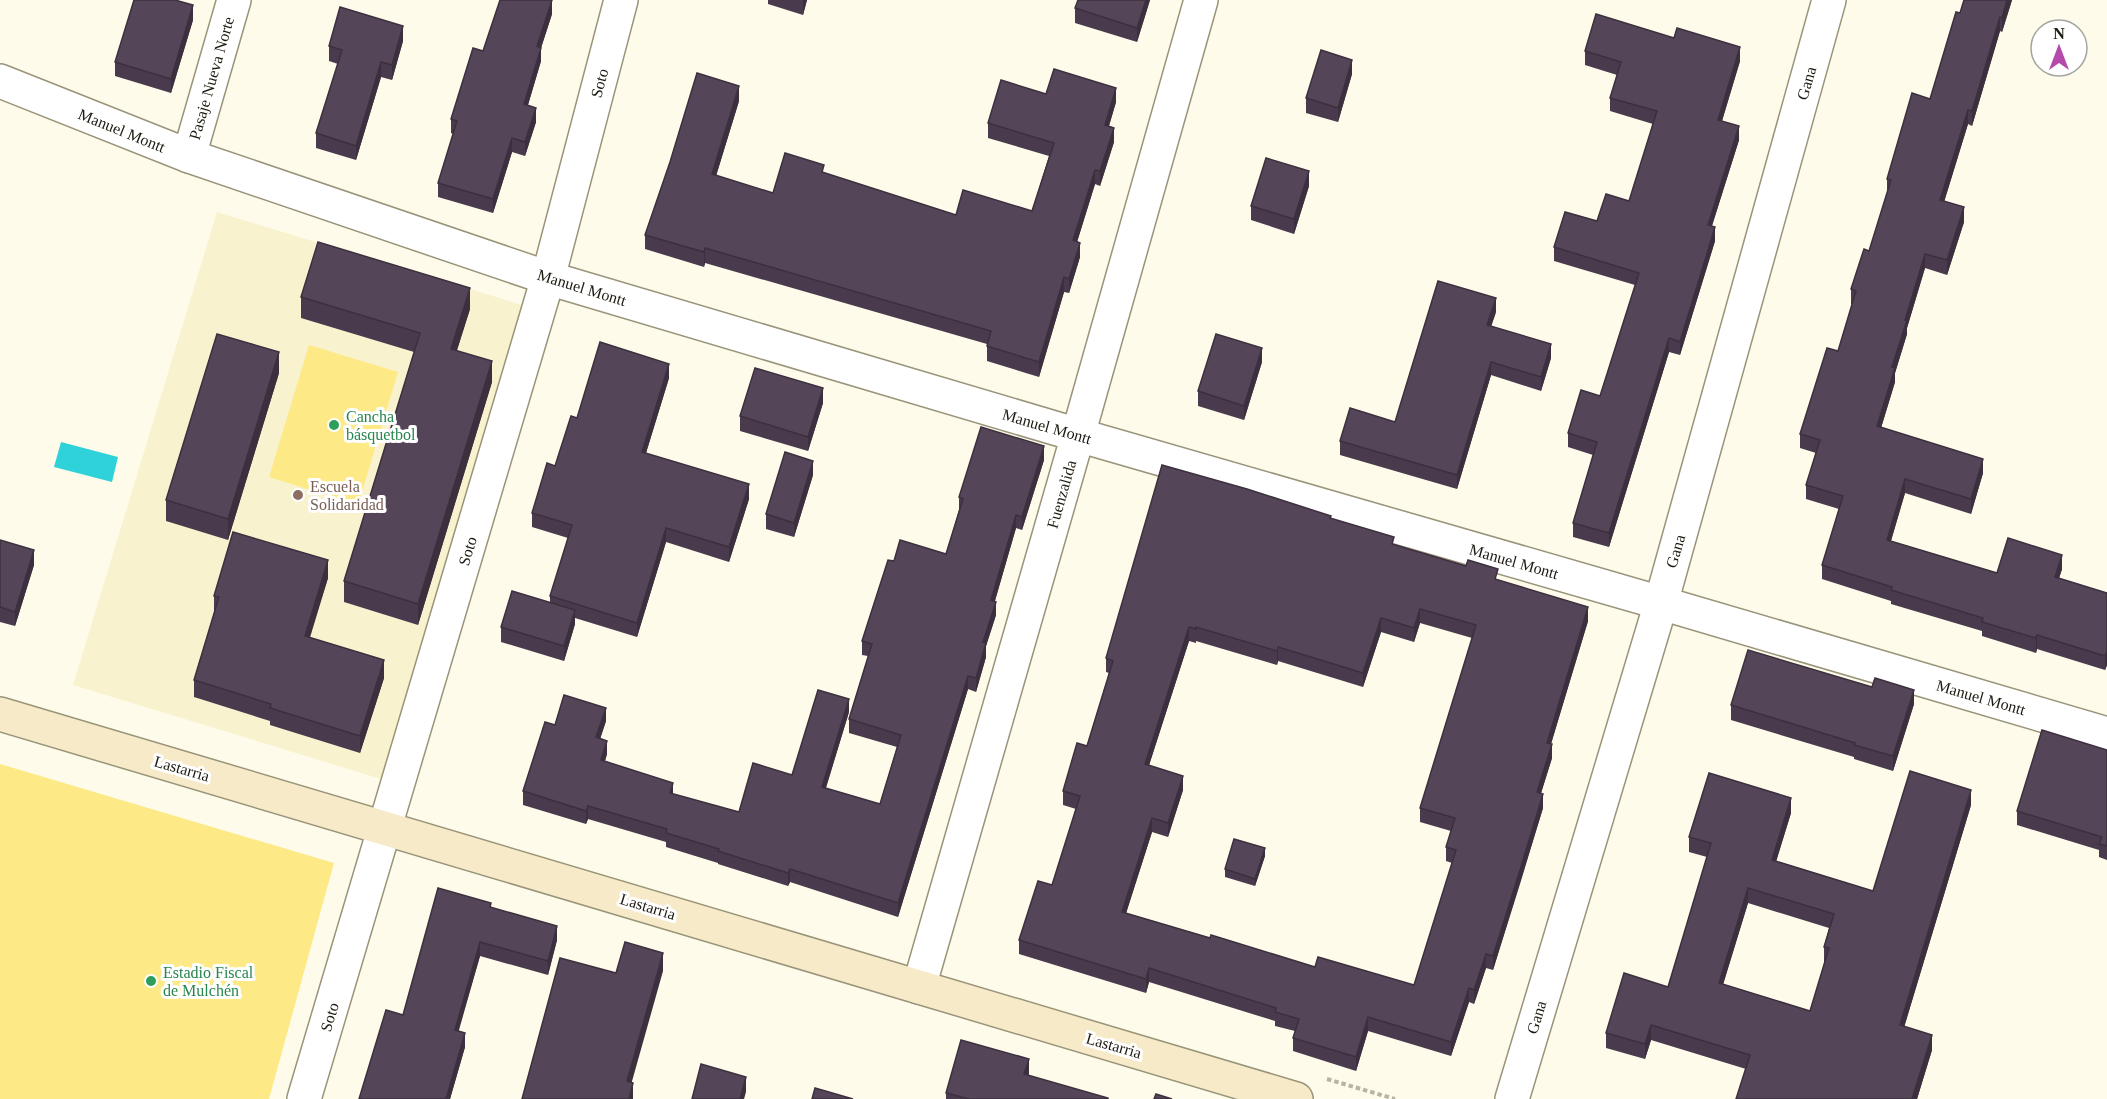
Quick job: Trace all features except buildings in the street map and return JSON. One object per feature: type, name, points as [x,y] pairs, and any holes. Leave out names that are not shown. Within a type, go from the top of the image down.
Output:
[{"type":"main road","name":"Lastarria","points":[[0,714],[1296,1099]]},
{"type":"street","name":"Pasaje Nueva Norte","points":[[189,156],[234,0]]},
{"type":"street","name":"Soto","points":[[304,1099],[548,278],[621,0]]},
{"type":"street","name":"Fuenzalida","points":[[919,987],[1201,0]]},
{"type":"street","name":"Gana","points":[[1512,1099],[1661,603],[1829,0]]},
{"type":"street","name":"Manuel Montt","points":[[0,81],[189,156],[548,278],[1078,435],[2107,734]]},
{"type":"shaded area","name":"Escuela Solidaridad","points":[[217,212],[522,305],[381,779],[73,685]]},
{"type":"shaded area","name":"Cancha básquetbol","points":[[309,345],[398,372],[358,505],[269,477]]},
{"type":"shaded area","name":"Estadio Fiscal de Mulchén","points":[[0,764],[334,863],[269,1099],[0,1099]]},
{"type":"water","points":[[61,442],[118,457],[112,482],[54,467]]},
{"type":"place","name":"Cancha básquetbol","points":[[334,425]]},
{"type":"place","name":"Escuela Solidaridad","points":[[298,495]]},
{"type":"place","name":"Estadio Fiscal de Mulchén","points":[[151,981]]}]
